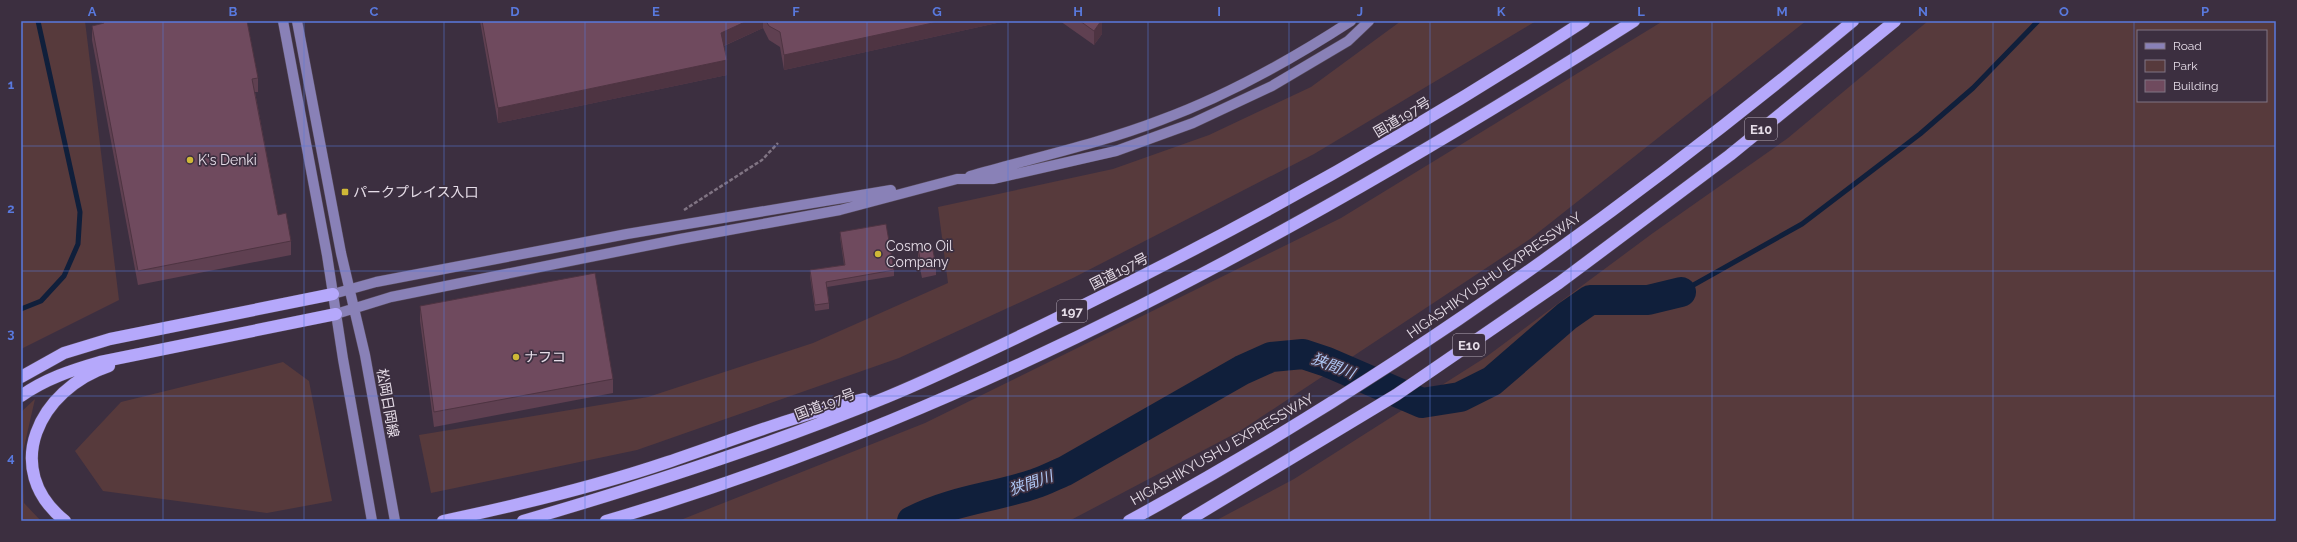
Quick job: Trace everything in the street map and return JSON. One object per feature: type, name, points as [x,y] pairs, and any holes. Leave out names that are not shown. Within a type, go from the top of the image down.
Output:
[{"type":"highway","name":"国道197号","points":[[523,521],[700,466],[908,387],[990,351],[1130,282],[1282,203],[1361,159],[1463,98],[1584,21]]},
{"type":"highway","name":"197","points":[[606,521],[697,493],[905,414],[1053,348],[1120,315],[1316,211],[1513,98],[1634,21]]},
{"type":"highway","name":"HIGASHIKYUSHU EXPRESSWAY","points":[[1129,521],[1290,430],[1466,316],[1605,215],[1759,99],[1853,21]]},
{"type":"highway","name":"E10","points":[[1187,521],[1308,448],[1442,364],[1560,283],[1736,150],[1895,21]]},
{"type":"highway","points":[[21,377],[64,353],[110,339],[333,294]]},
{"type":"highway","points":[[21,396],[50,379],[72,370],[336,314]]},
{"type":"highway","points":[[65,521],[54,513],[42,499],[35,485],[30,469],[32,437],[39,420],[48,406],[58,395],[88,375],[166,349]]},
{"type":"highway","points":[[443,521],[524,504],[594,485],[825,408],[908,387]]},
{"type":"highway","points":[[635,521],[697,493]]},
{"type":"street","points":[[283,21],[328,255],[336,314],[372,521]]},
{"type":"street","name":"松岡日岡線","points":[[298,21],[350,290],[365,355],[395,521]]},
{"type":"street","points":[[336,314],[391,298],[422,291],[672,240],[840,210],[1132,130],[1162,120],[1252,80],[1351,21]]},
{"type":"street","points":[[333,294],[376,282],[627,234],[957,179],[993,179],[1116,151],[1180,129],[1272,86],[1348,41],[1369,21]]},
{"type":"path","points":[[684,210],[762,160],[778,143]]},
{"type":"green space","points":[[21,21],[85,21],[119,300],[21,349]]},
{"type":"green space","points":[[1401,21],[1536,21],[1314,154],[1073,278],[899,358],[637,450],[431,493],[419,435],[648,397],[813,343],[948,283],[938,207],[1113,169],[1209,135],[1311,87]]},
{"type":"green space","points":[[1663,21],[1806,21],[1530,239],[1240,431],[1069,521],[678,521],[925,423],[1341,218]]},
{"type":"green space","points":[[1928,21],[2276,21],[2276,521],[1215,521],[1294,479],[1486,357],[1653,233],[1788,138]]},
{"type":"green space","points":[[283,362],[309,381],[332,501],[267,513],[103,491],[75,451],[121,402]]},
{"type":"green space","points":[[35,399],[22,456],[24,503],[41,521],[21,521],[21,412]]},
{"type":"building","name":"K's Denki","points":[[103,21],[247,21],[258,78],[252,79],[278,215],[286,213],[291,241],[138,271],[92,26],[104,23]]},
{"type":"building","points":[[482,21],[747,21],[721,33],[727,60],[498,108]]},
{"type":"building","points":[[766,21],[942,21],[784,55],[780,32],[769,26]]},
{"type":"building","points":[[1080,21],[1101,21],[1094,31]]},
{"type":"building","points":[[886,224],[894,270],[826,282],[829,303],[815,305],[810,270],[845,265],[840,232]]},
{"type":"building","points":[[932,246],[936,265],[922,268],[918,249]]},
{"type":"building","name":"ナフコ","points":[[595,273],[613,379],[434,412],[420,306]]},
{"type":"waterway","points":[[21,309],[41,301],[64,276],[78,244],[80,212],[38,21]]},
{"type":"waterway","points":[[1681,292],[1802,224],[1920,134],[1973,88],[2038,21]]},
{"type":"waterway","name":"狭間川","points":[[912,521],[942,508],[1018,489],[1065,471],[1242,370],[1271,357],[1303,354],[1327,362],[1422,403],[1460,397],[1492,381],[1567,316],[1590,300],[1648,300],[1681,292]]},
{"type":"place","name":"K's Denki","points":[[190,160]]},
{"type":"place","name":"パークプレイス入口","points":[[345,192]]},
{"type":"place","name":"Cosmo Oil Company","points":[[878,254]]},
{"type":"place","name":"ナフコ","points":[[516,357]]}]
